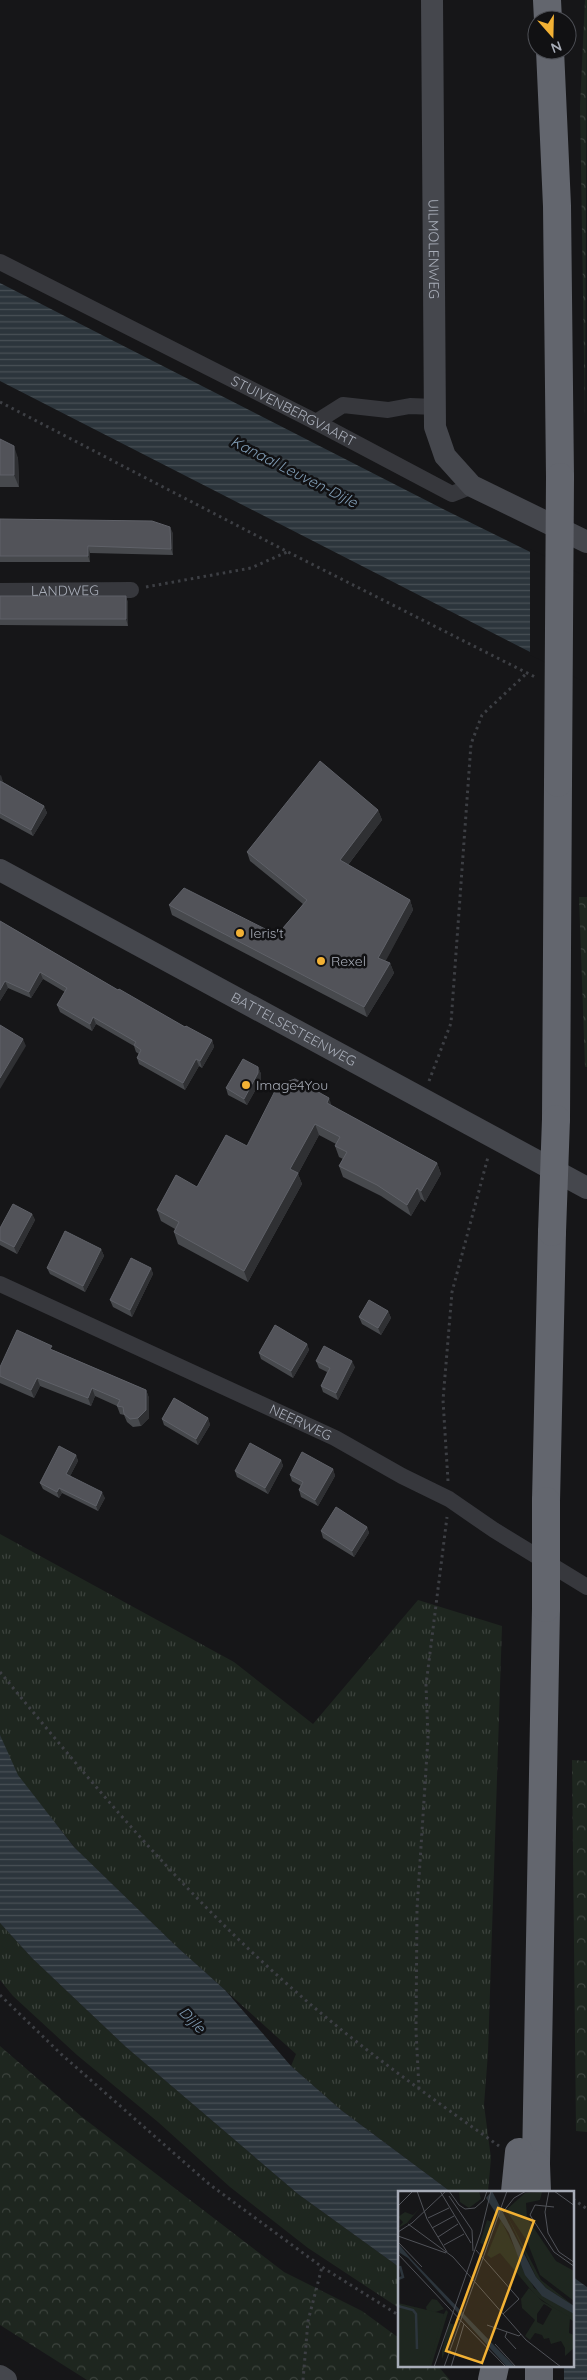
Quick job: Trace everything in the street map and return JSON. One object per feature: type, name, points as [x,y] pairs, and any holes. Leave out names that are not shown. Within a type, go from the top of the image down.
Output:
[{"type":"highway","points":[[515,2191],[518,2154],[538,2100],[546,1501],[556,1119],[560,477],[557,206],[550,60]]},
{"type":"highway","points":[[518,2154],[536,2191]]},
{"type":"main road","name":"UILMOLENWEG","points":[[432,0],[435,427],[445,456],[472,486]]},
{"type":"main road","points":[[472,486],[587,542]]},
{"type":"main road","name":"BATTELSESTEENWEG","points":[[0,870],[587,1188]]},
{"type":"main road","points":[[0,2376],[6,2380]]},
{"type":"street","name":"STUIVENBERGVAART","points":[[0,262],[316,422],[452,494],[472,486]]},
{"type":"street","points":[[316,422],[343,405],[388,410],[410,406],[435,408]]},
{"type":"street","name":"LANDWEG","points":[[0,591],[131,590]]},
{"type":"street","name":"NEERWEG","points":[[0,1284],[300,1422],[449,1499],[494,1530],[587,1587]]},
{"type":"path","points":[[0,402],[288,552],[542,680]]},
{"type":"path","points":[[131,590],[251,568],[288,552]]},
{"type":"path","points":[[422,1098],[451,1023],[471,744],[482,715],[527,673]]},
{"type":"path","points":[[419,2089],[416,2031],[417,1909],[428,1738],[426,1685],[442,1570],[449,1499],[443,1400],[452,1292],[494,1137]]},
{"type":"path","points":[[0,1672],[118,1813],[232,1932],[293,1990],[354,2041],[419,2089],[518,2154]]},
{"type":"path","points":[[0,1995],[61,2054],[209,2184],[322,2267],[398,2315]]},
{"type":"path","points":[[574,2200],[587,2209]]},
{"type":"path","points":[[303,2380],[308,2321],[322,2267]]},
{"type":"green space","points":[[585,0],[587,0],[585,421],[580,106]]},
{"type":"green space","points":[[579,897],[587,897],[587,1067],[585,1067]]},
{"type":"green space","points":[[0,1534],[234,1662],[313,1724],[418,1600],[502,1626],[488,2053],[484,2105],[491,2158],[488,2191],[450,2191],[341,2110],[291,2066],[296,2054],[176,1946],[76,1849],[16,1774],[0,1736]]},
{"type":"green space","points":[[572,1760],[587,1761],[587,2132],[576,2131]]},
{"type":"green space","points":[[0,1923],[32,1958],[126,2047],[298,2194],[398,2266],[398,2307],[308,2248],[230,2187],[158,2122],[77,2055],[13,1996],[0,1980]]},
{"type":"green space","points":[[0,2046],[82,2117],[284,2272],[362,2311],[398,2337],[398,2368],[440,2368],[450,2380],[87,2380],[0,2325]]},
{"type":"water","name":"Kanaal Leuven-Dijle","points":[[0,283],[445,510],[587,580],[587,681],[0,381]]},
{"type":"water","name":"Dijle","points":[[0,1735],[18,1775],[74,1847],[176,1946],[225,1990],[291,2066],[341,2110],[450,2191],[398,2191],[398,2266],[298,2194],[126,2047],[32,1958],[0,1923]]},
{"type":"water","points":[[574,2278],[587,2287],[587,2380],[542,2380],[527,2368],[574,2368]]},
{"type":"pier","points":[[530,549],[587,577],[587,683],[530,655]]},
{"type":"pier","points":[[525,2368],[564,2368],[564,2380],[538,2380]]},
{"type":"building","points":[[0,439],[14,446],[14,475],[0,475]]},
{"type":"building","points":[[0,519],[152,521],[170,527],[171,549],[88,546],[88,556],[0,556]]},
{"type":"building","points":[[0,596],[126,596],[126,619],[0,619]]},
{"type":"building","points":[[320,761],[378,810],[340,860],[410,900],[378,958],[390,963],[364,1007],[169,905],[184,888],[277,935],[307,900],[247,852]]},
{"type":"building","points":[[0,781],[44,806],[31,830],[0,813]]},
{"type":"building","points":[[0,921],[118,990],[212,1040],[200,1061],[196,1059],[183,1083],[137,1058],[141,1050],[134,1045],[136,1042],[93,1017],[90,1024],[57,1005],[67,988],[40,972],[29,992],[5,981],[0,990]]},
{"type":"building","points":[[0,1025],[23,1039],[0,1078]]},
{"type":"building","name":"Image4You","points":[[243,1059],[258,1067],[258,1073],[244,1099],[226,1088]]},
{"type":"building","points":[[295,1079],[329,1098],[327,1103],[437,1163],[421,1191],[417,1188],[407,1205],[377,1185],[339,1166],[347,1152],[335,1146],[340,1137],[315,1124],[290,1169],[298,1173],[244,1271],[174,1232],[179,1222],[157,1210],[176,1175],[197,1187],[226,1135],[247,1146],[278,1085]]},
{"type":"building","points":[[13,1204],[32,1214],[14,1247],[0,1240],[0,1228]]},
{"type":"building","points":[[65,1231],[101,1249],[83,1286],[47,1268]]},
{"type":"building","points":[[131,1258],[151,1268],[130,1310],[110,1300]]},
{"type":"building","points":[[369,1300],[388,1311],[378,1328],[359,1317]]},
{"type":"building","points":[[275,1325],[307,1344],[291,1371],[259,1353]]},
{"type":"building","points":[[17,1330],[52,1346],[50,1349],[146,1390],[146,1410],[138,1418],[130,1419],[124,1414],[123,1407],[117,1406],[120,1400],[92,1388],[88,1398],[37,1378],[31,1390],[0,1376],[0,1367]]},
{"type":"building","points":[[324,1346],[352,1361],[336,1393],[321,1386],[330,1368],[316,1361]]},
{"type":"building","points":[[174,1398],[208,1418],[196,1439],[162,1419]]},
{"type":"building","points":[[250,1443],[281,1460],[265,1488],[235,1471]]},
{"type":"building","points":[[59,1446],[76,1455],[66,1474],[102,1492],[96,1506],[59,1488],[57,1492],[40,1483]]},
{"type":"building","points":[[302,1452],[333,1469],[315,1500],[299,1490],[303,1482],[290,1475]]},
{"type":"building","points":[[336,1507],[367,1527],[352,1551],[321,1531]]},
{"type":"place","name":"Ieris't","points":[[240,933]]},
{"type":"place","name":"Rexel","points":[[321,961]]},
{"type":"place","name":"Image4You","points":[[246,1085]]}]
